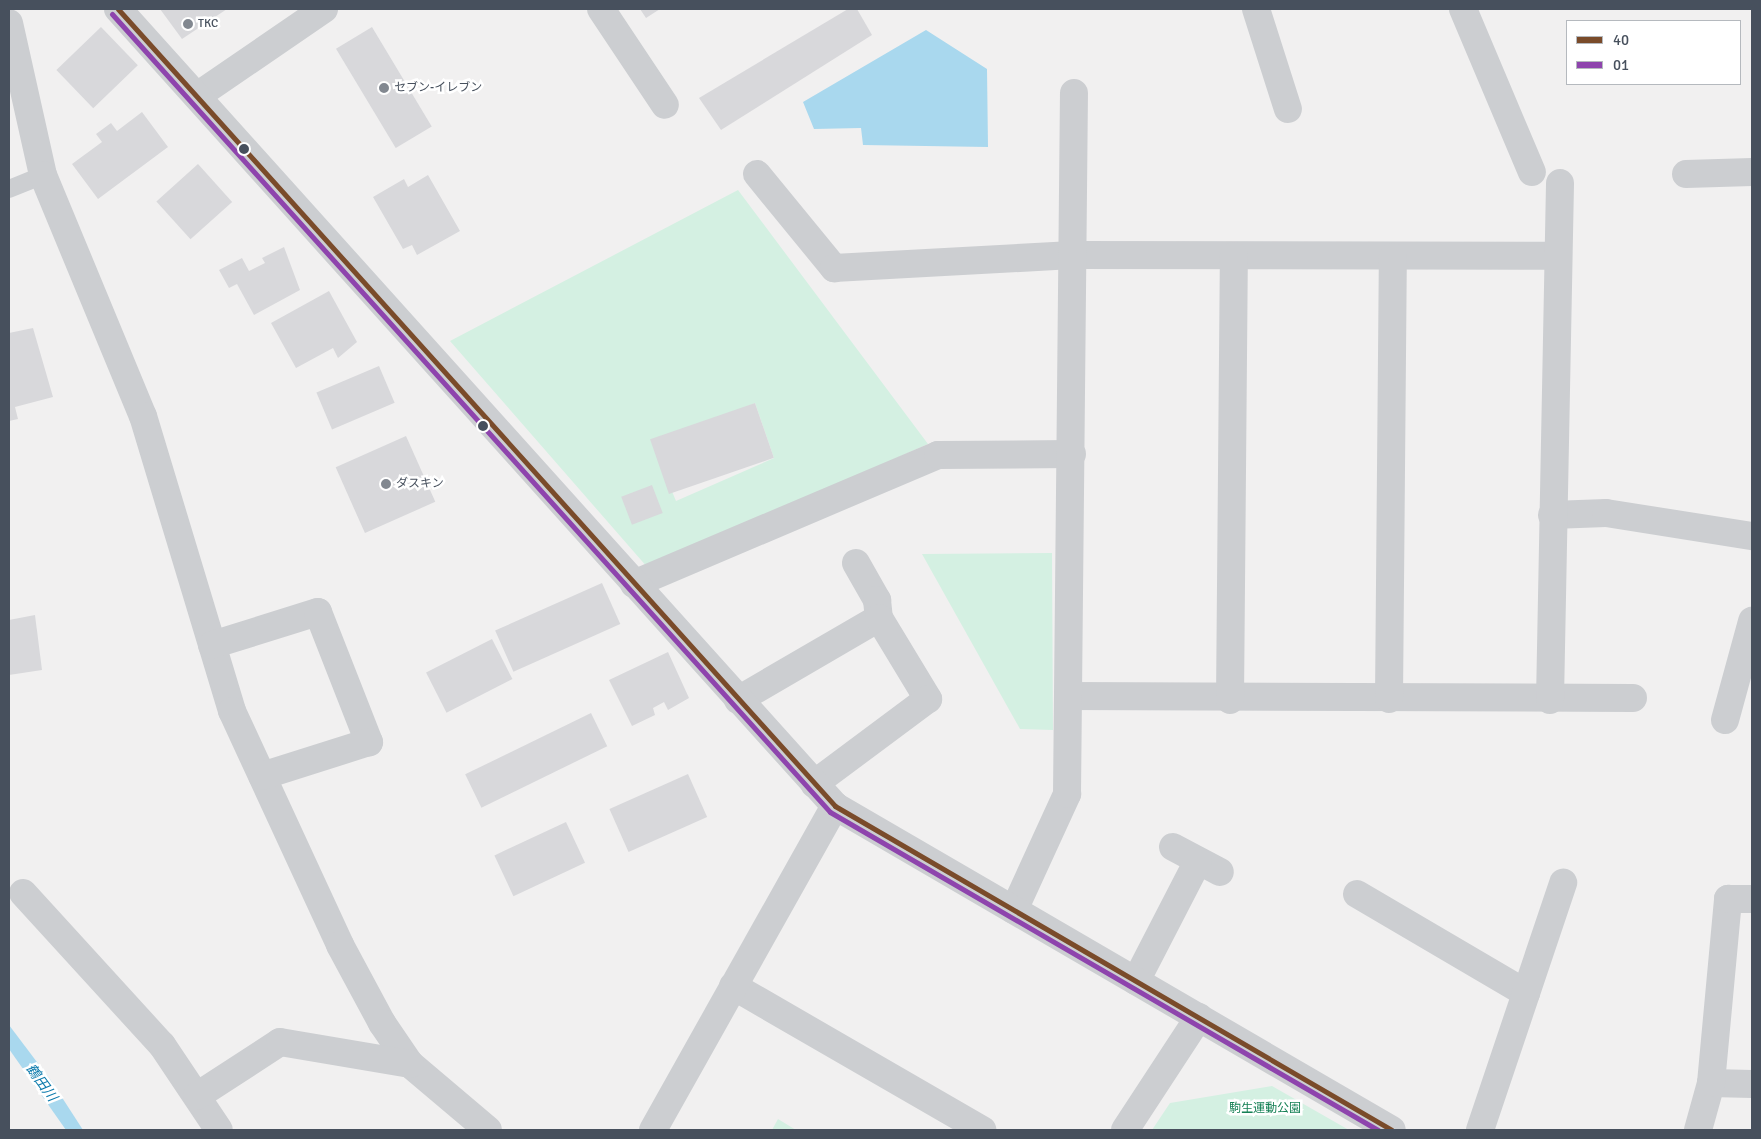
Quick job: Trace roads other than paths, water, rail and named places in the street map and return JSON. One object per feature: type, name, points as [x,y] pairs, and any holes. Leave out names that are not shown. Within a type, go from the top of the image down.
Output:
[{"type":"street","points":[[118,9],[835,806],[1392,1130]]},
{"type":"street","points":[[197,96],[324,9]]},
{"type":"street","points":[[601,9],[665,105]]},
{"type":"street","points":[[1256,9],[1288,109]]},
{"type":"street","points":[[1463,9],[1532,172]]},
{"type":"street","points":[[9,23],[43,175],[142,416],[232,711],[340,945],[410,1064],[488,1130]]},
{"type":"street","points":[[1014,910],[1067,794],[1072,454],[1074,93]]},
{"type":"street","points":[[1686,174],[1752,172]]},
{"type":"street","points":[[757,174],[834,268],[1073,255],[1555,256]]},
{"type":"street","points":[[1550,700],[1555,256],[1560,183]]},
{"type":"street","points":[[1230,700],[1234,256]]},
{"type":"street","points":[[1389,699],[1393,257]]},
{"type":"street","points":[[634,584],[938,455],[1072,454]]},
{"type":"street","points":[[1552,515],[1606,513],[1752,536]]},
{"type":"street","points":[[814,784],[928,698],[878,618],[877,600],[856,563]]},
{"type":"street","points":[[212,645],[318,612],[369,742],[262,776]]},
{"type":"street","points":[[738,700],[878,618]]},
{"type":"street","points":[[1725,720],[1752,621]]},
{"type":"street","points":[[1068,696],[1230,700],[1550,700],[1633,698]]},
{"type":"street","points":[[653,1130],[835,806]]},
{"type":"street","points":[[1136,981],[1209,867],[1173,847]]},
{"type":"street","points":[[1480,1130],[1563,883]]},
{"type":"street","points":[[24,893],[162,1045],[219,1130]]},
{"type":"street","points":[[1357,894],[1526,993]]},
{"type":"street","points":[[1698,1130],[1711,1083],[1728,899],[1752,899]]},
{"type":"street","points":[[733,986],[982,1130]]},
{"type":"street","points":[[1125,1130],[1199,1017]]},
{"type":"street","points":[[197,1096],[280,1042],[410,1064]]},
{"type":"street","points":[[1711,1083],[1752,1084]]},
{"type":"lane","points":[[9,189],[43,175]]},
{"type":"water","points":[[926,30],[987,69],[988,147],[863,145],[861,128],[814,129],[803,102]]},
{"type":"water","name":"鶴田川","points":[[9,1025],[52,1082],[83,1130],[66,1130],[9,1049]]},
{"type":"place","name":"TKC","points":[[188,24]]},
{"type":"place","name":"セブン-イレブン","points":[[384,88]]},
{"type":"place","name":"ダスキン","points":[[386,484]]},
{"type":"park label","name":"駒生運動公園","points":[[1265,1109]]}]
